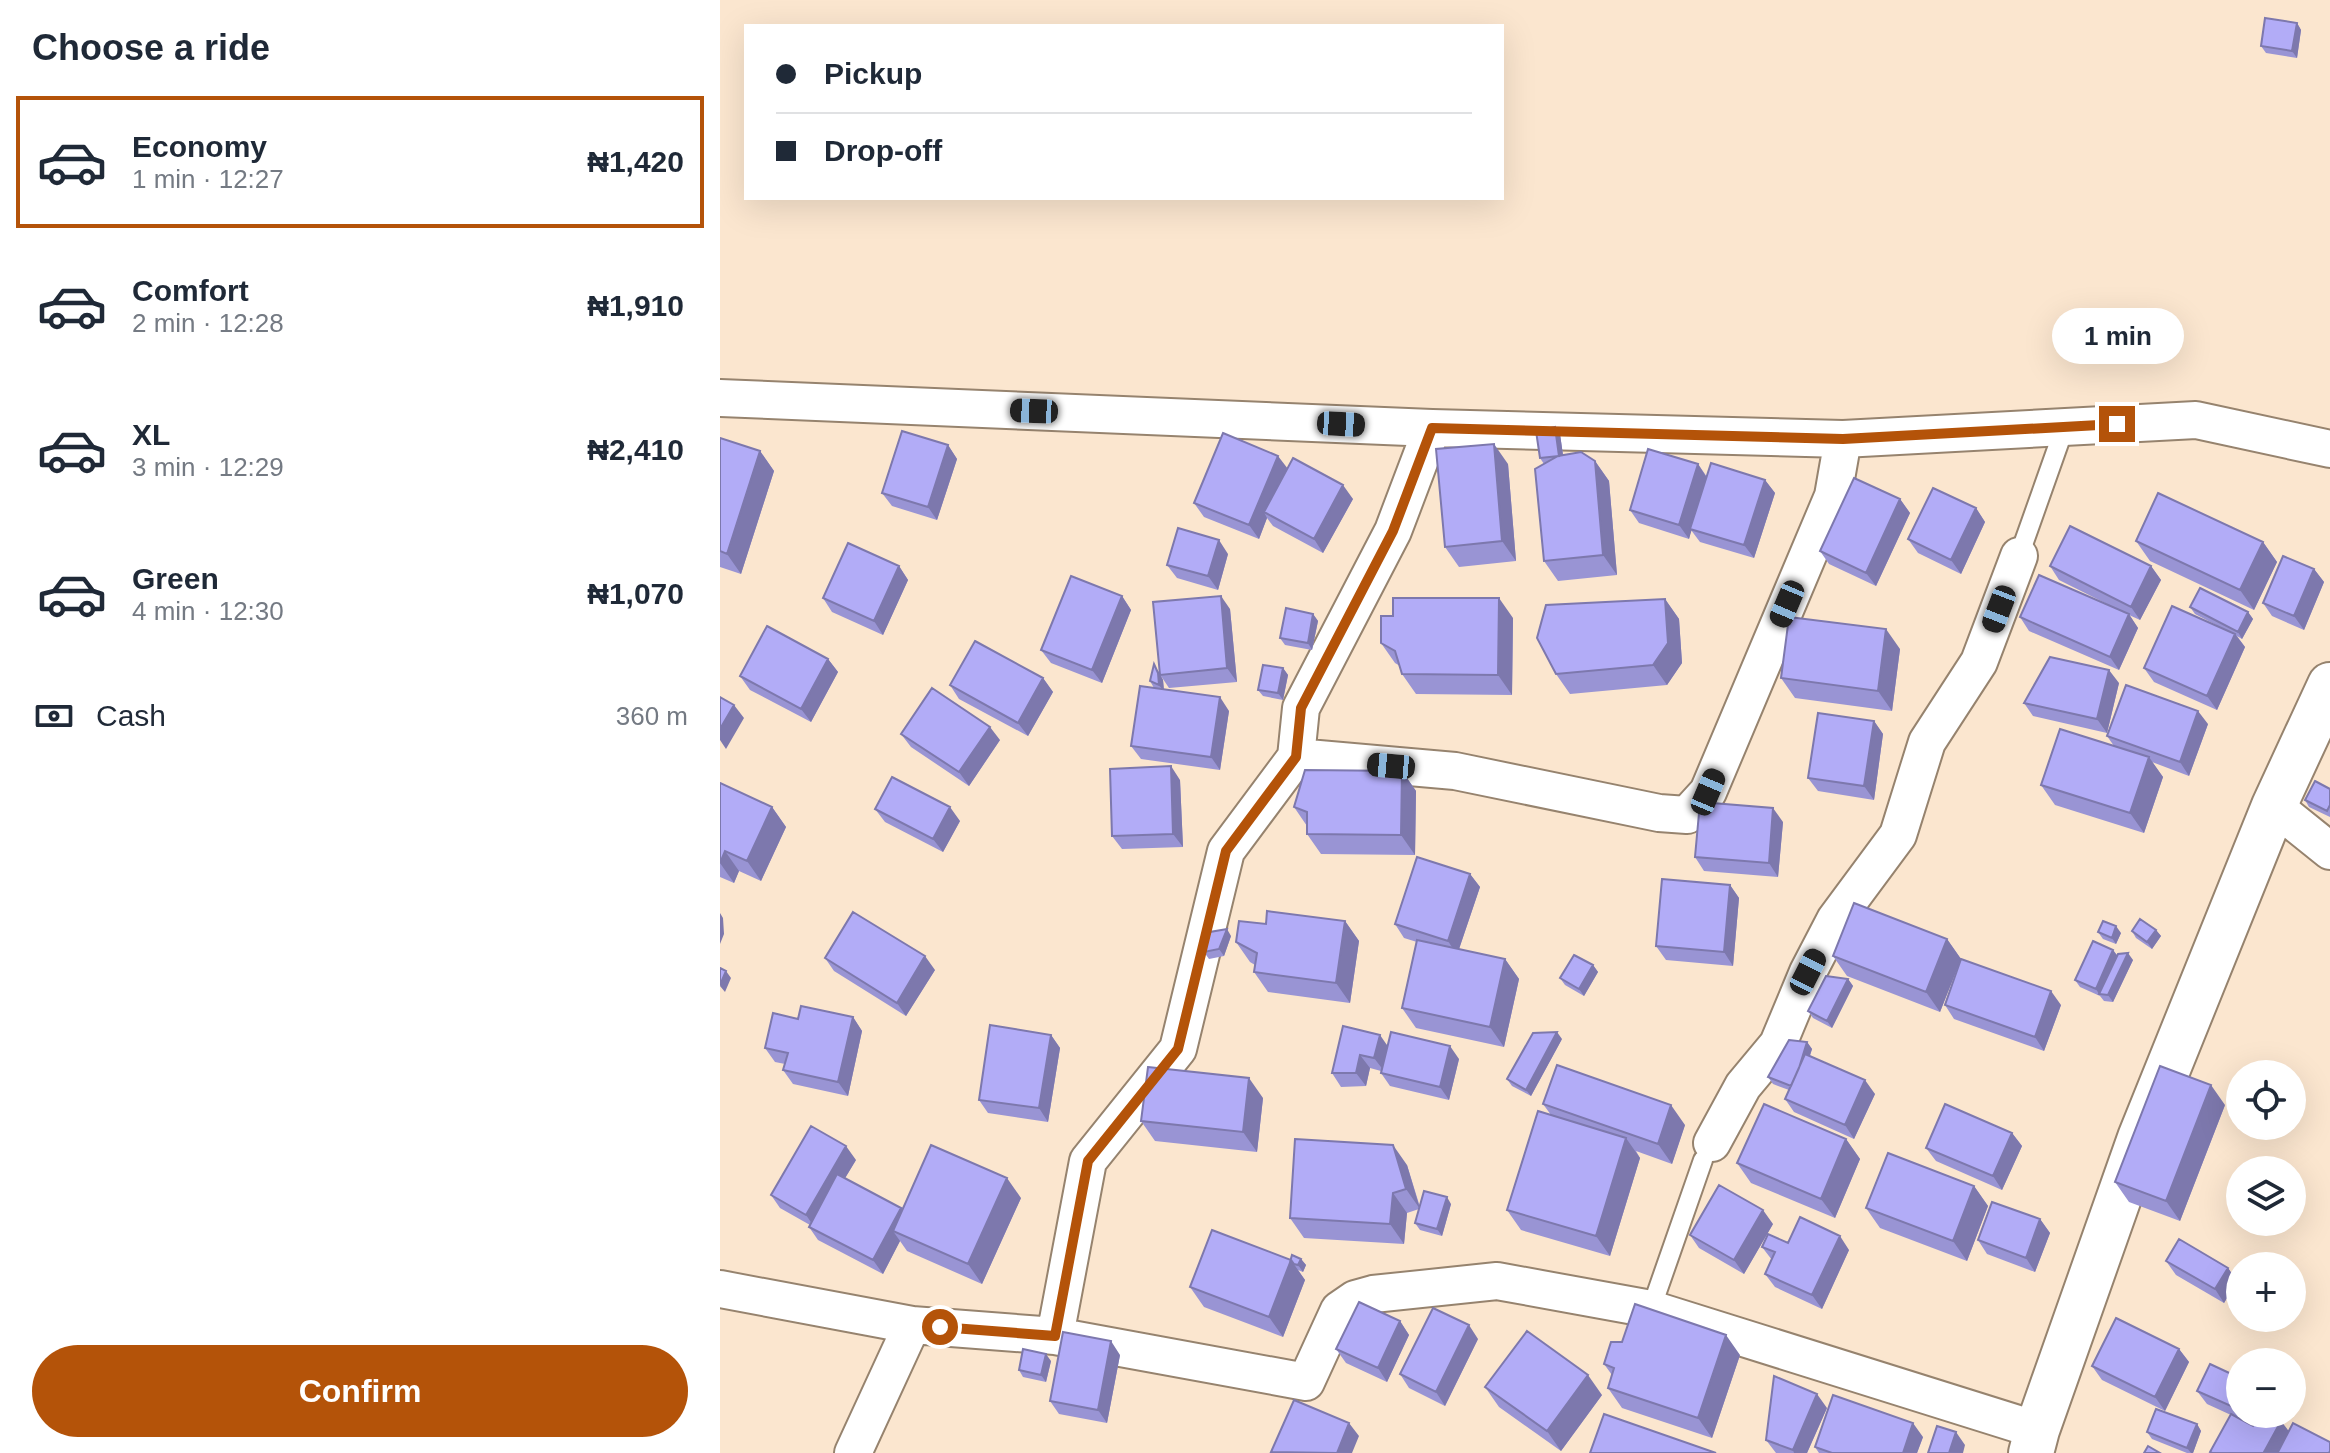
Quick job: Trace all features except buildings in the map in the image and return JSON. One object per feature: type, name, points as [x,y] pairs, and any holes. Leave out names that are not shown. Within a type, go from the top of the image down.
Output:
[{"type":"street","points":[[720,398],[1432,428],[1843,439],[2196,420],[2330,449]]},
{"type":"street","points":[[1055,1336],[1088,1161],[1178,1049],[1226,851],[1296,757],[1301,708],[1393,531],[1432,428]]},
{"type":"street","points":[[1296,757],[1455,771],[1659,813],[1687,815],[1708,792],[1833,496],[1843,439]]},
{"type":"street","points":[[1707,1152],[1743,1086],[1778,1044],[1808,972],[1835,920],[1898,835],[1927,742],[1979,662],[2019,556]]},
{"type":"street","points":[[720,1289],[912,1325],[1055,1336],[1299,1396],[1339,1310],[1355,1299],[1373,1294],[1497,1281],[1651,1309],[2034,1441],[2140,1138],[2274,806],[2330,685]]},
{"type":"street","points":[[2274,806],[2330,851]]},
{"type":"street","points":[[853,1453],[912,1325]]},
{"type":"lane","points":[[2019,556],[2065,426]]},
{"type":"lane","points":[[1651,1309],[1707,1152]]},
{"type":"route","points":[[940,1327],[1055,1336],[1088,1161],[1178,1049],[1226,851],[1296,757],[1301,708],[1393,531],[1432,428],[1843,439],[2117,424]]}]
